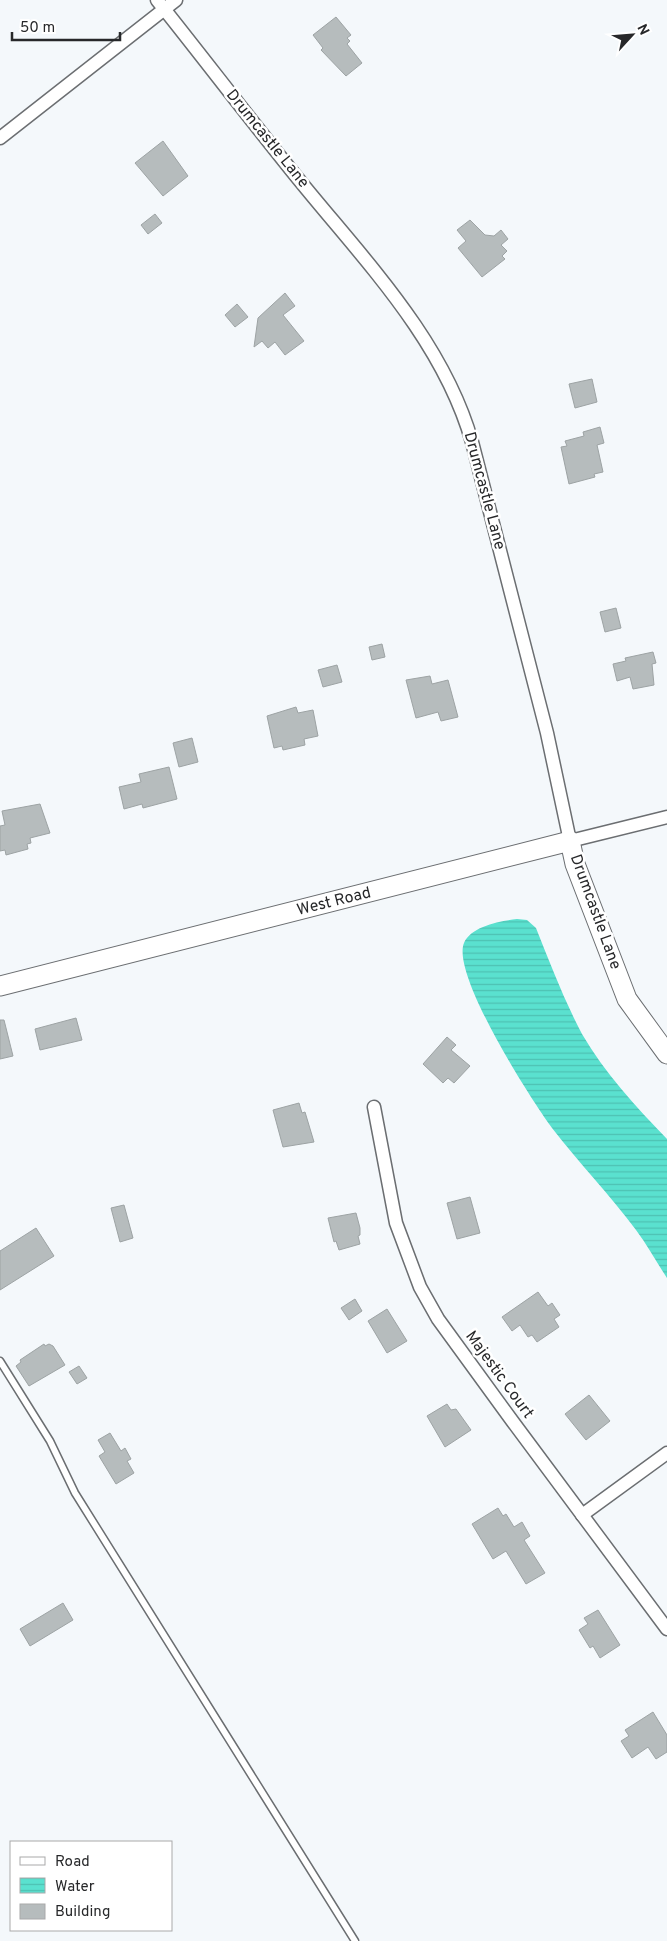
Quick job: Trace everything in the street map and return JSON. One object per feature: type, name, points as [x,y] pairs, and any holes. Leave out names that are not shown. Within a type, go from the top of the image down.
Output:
[{"type":"street","points":[[0,138],[161,4],[176,0]]},
{"type":"street","name":"Drumcastle Lane","points":[[161,4],[416,326],[435,355],[458,400],[475,451],[546,733],[575,864],[626,999],[667,1054]]},
{"type":"street","name":"West Road","points":[[0,986],[667,817]]},
{"type":"street","name":"Majestic Court","points":[[374,1107],[396,1223],[420,1287],[438,1319],[667,1629]]},
{"type":"street","points":[[582,1515],[667,1453]]},
{"type":"lane","points":[[0,1361],[50,1442],[75,1493],[355,1941]]},
{"type":"water","points":[[517,919],[527,920],[536,928],[569,1008],[582,1034],[600,1062],[621,1089],[667,1139],[667,1278],[636,1230],[562,1141],[528,1092],[495,1037],[469,981],[463,959],[464,943],[468,937],[473,932],[487,925]]},
{"type":"building","points":[[336,17],[351,35],[347,38],[350,41],[347,44],[362,63],[346,76],[321,50],[323,48],[313,35]]},
{"type":"building","points":[[163,141],[188,176],[163,196],[135,163]]},
{"type":"building","points":[[155,214],[162,223],[148,234],[141,225]]},
{"type":"building","points":[[470,220],[485,235],[494,236],[501,230],[508,239],[501,245],[507,251],[502,256],[505,259],[482,277],[458,248],[466,241],[457,230]]},
{"type":"building","points":[[285,293],[295,306],[283,315],[304,341],[285,355],[275,342],[268,348],[262,341],[254,347],[258,318]]},
{"type":"building","points":[[237,304],[248,317],[235,327],[225,315]]},
{"type":"building","points":[[592,379],[597,402],[575,408],[569,384]]},
{"type":"building","points":[[600,427],[604,443],[597,445],[603,472],[594,474],[595,477],[569,484],[561,447],[567,446],[565,441],[584,436],[583,432]]},
{"type":"building","points":[[616,608],[621,628],[605,632],[600,612]]},
{"type":"building","points":[[382,644],[385,657],[372,660],[369,647]]},
{"type":"building","points":[[653,652],[656,663],[652,664],[654,685],[633,689],[630,677],[617,681],[613,664],[626,661],[625,658]]},
{"type":"building","points":[[337,665],[342,682],[323,687],[318,670]]},
{"type":"building","points":[[430,676],[432,684],[448,680],[458,717],[441,721],[438,712],[416,718],[406,680]]},
{"type":"building","points":[[296,707],[298,713],[313,710],[318,736],[304,739],[305,745],[283,750],[282,746],[274,748],[267,716]]},
{"type":"building","points":[[192,738],[198,762],[179,767],[173,743]]},
{"type":"building","points":[[169,767],[177,799],[143,808],[142,804],[124,809],[119,787],[141,782],[139,774]]},
{"type":"building","points":[[40,804],[50,833],[30,838],[31,843],[27,844],[28,849],[6,855],[5,850],[0,851],[0,826],[5,825],[2,811]]},
{"type":"building","points":[[76,1018],[82,1040],[40,1050],[35,1029]]},
{"type":"building","points":[[0,1020],[4,1020],[13,1056],[0,1059]]},
{"type":"building","points":[[447,1037],[456,1045],[451,1050],[470,1066],[454,1083],[448,1078],[443,1083],[423,1064]]},
{"type":"building","points":[[299,1103],[302,1113],[305,1112],[314,1142],[283,1147],[273,1110]]},
{"type":"building","points":[[470,1197],[480,1233],[457,1239],[447,1203]]},
{"type":"building","points":[[124,1205],[133,1238],[120,1242],[111,1208]]},
{"type":"building","points":[[356,1213],[360,1228],[360,1235],[358,1236],[360,1244],[339,1250],[336,1241],[334,1242],[328,1218]]},
{"type":"building","points":[[36,1228],[54,1256],[0,1290],[0,1251]]},
{"type":"building","points":[[538,1292],[548,1306],[552,1303],[560,1315],[554,1319],[559,1327],[537,1342],[532,1335],[528,1337],[520,1325],[512,1331],[502,1317]]},
{"type":"building","points":[[355,1299],[362,1311],[349,1320],[341,1308]]},
{"type":"building","points":[[387,1309],[407,1341],[387,1353],[368,1321]]},
{"type":"building","points":[[44,1344],[45,1346],[49,1344],[53,1346],[65,1365],[29,1386],[16,1366],[21,1362],[20,1360]]},
{"type":"building","points":[[79,1366],[87,1378],[77,1384],[69,1372]]},
{"type":"building","points":[[589,1395],[610,1421],[586,1440],[565,1414]]},
{"type":"building","points":[[447,1404],[451,1410],[456,1409],[471,1430],[445,1447],[427,1416]]},
{"type":"building","points":[[110,1433],[121,1451],[125,1448],[131,1459],[127,1461],[134,1473],[116,1484],[99,1456],[105,1452],[98,1440]]},
{"type":"building","points":[[498,1508],[503,1516],[506,1514],[514,1527],[522,1522],[530,1536],[524,1540],[545,1573],[526,1584],[506,1551],[493,1559],[472,1524]]},
{"type":"building","points":[[63,1603],[73,1620],[30,1646],[20,1629]]},
{"type":"building","points":[[598,1610],[620,1645],[600,1658],[593,1646],[590,1648],[579,1630],[588,1624],[584,1618]]},
{"type":"building","points":[[653,1712],[667,1735],[667,1752],[656,1759],[648,1747],[632,1758],[621,1741],[629,1736],[625,1730]]}]
